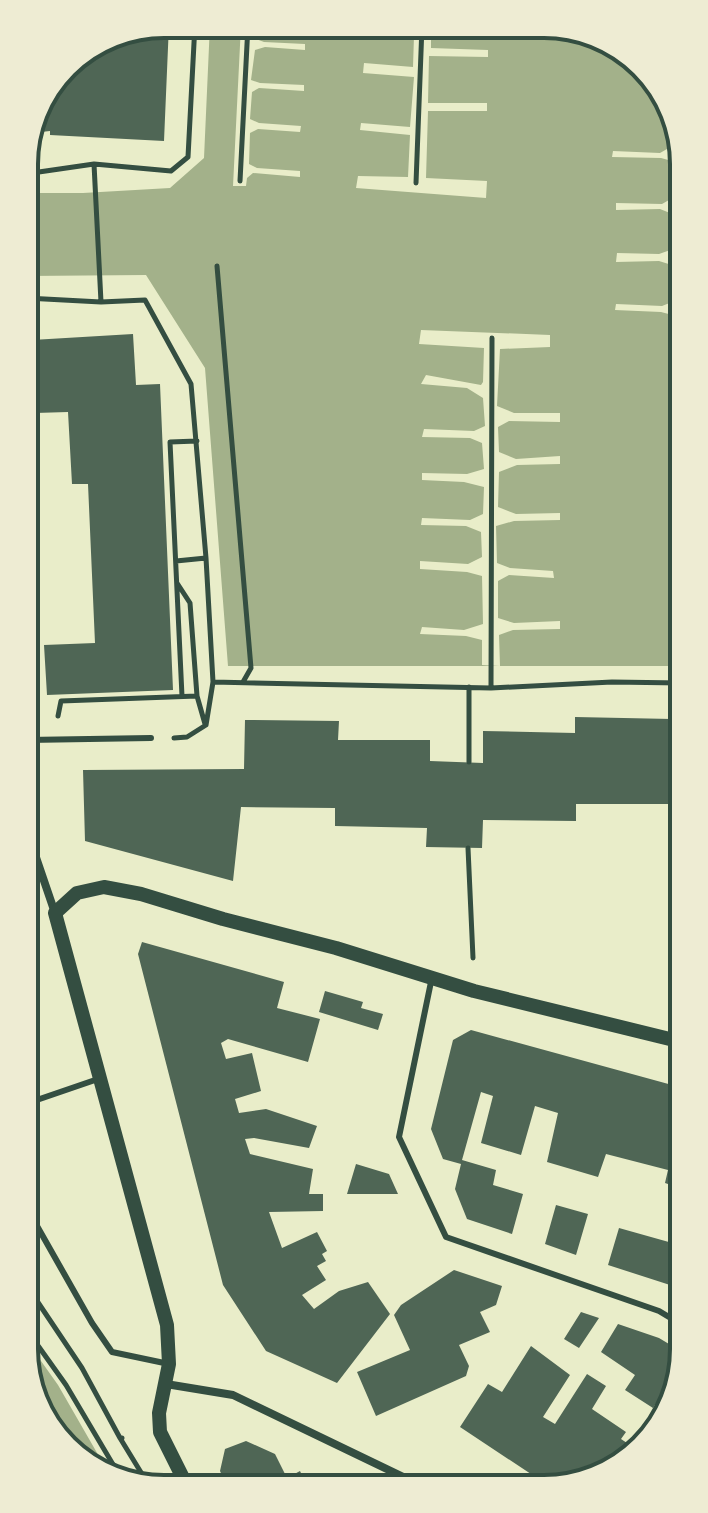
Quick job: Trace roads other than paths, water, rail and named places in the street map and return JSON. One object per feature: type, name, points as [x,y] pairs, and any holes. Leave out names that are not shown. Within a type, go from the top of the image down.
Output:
[{"type":"street","points":[[38,870],[55,913],[167,1325],[169,1364],[159,1413],[160,1432],[182,1475]]},
{"type":"street","points":[[55,913],[77,893],[104,887],[141,894],[474,991],[670,1039]]},
{"type":"street","points":[[166,1384],[233,1395],[399,1475]]},
{"type":"lane","points":[[38,740],[151,738]]},
{"type":"lane","points":[[432,977],[399,1137],[446,1237],[659,1311],[670,1318]]},
{"type":"lane","points":[[38,1100],[101,1078]]},
{"type":"lane","points":[[38,1228],[112,1352],[169,1364]]}]
